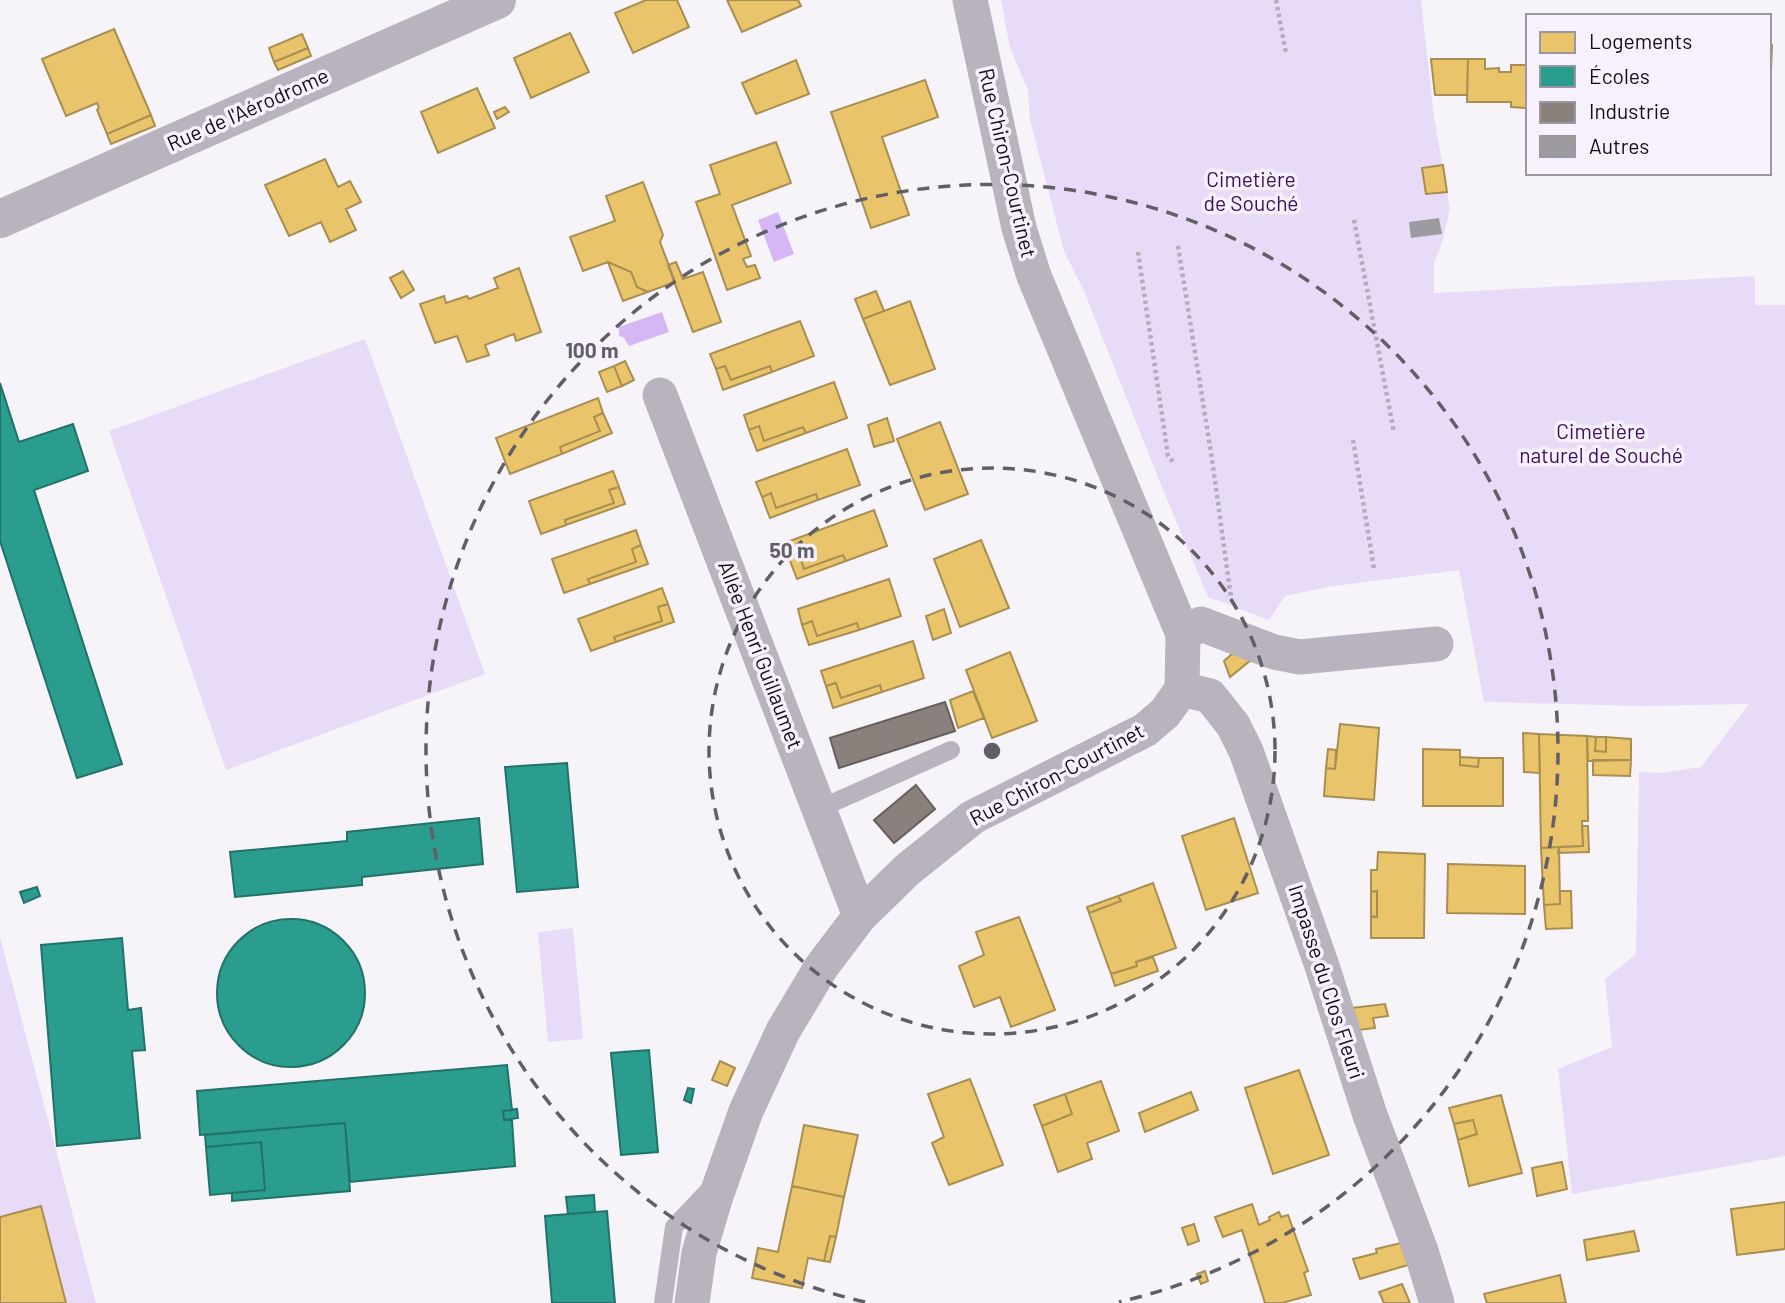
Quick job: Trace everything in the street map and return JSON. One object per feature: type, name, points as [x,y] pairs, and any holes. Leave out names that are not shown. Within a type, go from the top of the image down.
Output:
[{"type":"street","name":"Rue de l'Aérodrome","points":[[0,219],[497,0]]},
{"type":"street","name":"Rue Chiron-Courtinet","points":[[692,1303],[699,1253],[747,1111],[783,1031],[822,966],[860,916],[907,870],[973,817],[1144,730],[1165,713],[1182,689],[1183,634],[1034,276],[1019,228],[970,0]]},
{"type":"street","name":"Allée Henri Guillaumet","points":[[660,395],[860,916]]},
{"type":"street","points":[[1183,634],[1201,624],[1274,653],[1300,657],[1436,644]]},
{"type":"street","name":"Impasse du Clos Fleuri","points":[[1182,689],[1210,696],[1233,725],[1246,751],[1437,1303]]},
{"type":"lane","points":[[819,810],[951,750]]},
{"type":"lane","points":[[663,1303],[674,1227],[724,1174]]},
{"type":"path","points":[[1276,0],[1286,53]]},
{"type":"path","points":[[1354,220],[1394,433]]},
{"type":"path","points":[[1178,246],[1231,600]]},
{"type":"path","points":[[1138,251],[1168,456],[1175,464]]},
{"type":"path","points":[[1353,440],[1374,569]]},
{"type":"green space","points":[[1001,0],[1421,0],[1434,116],[1450,209],[1434,263],[1434,293],[1755,276],[1755,305],[1785,305],[1785,1156],[1572,1194],[1558,1069],[1612,1047],[1605,979],[1636,954],[1639,772],[1660,773],[1701,767],[1749,704],[1643,706],[1484,702],[1459,570],[1327,587],[1285,596],[1269,620],[1208,597],[1084,291],[1064,251],[1030,120],[1028,90],[1010,48]]},
{"type":"green space","points":[[365,339],[485,674],[226,770],[109,431]]},
{"type":"green space","points":[[573,928],[583,1039],[548,1042],[538,932]]},
{"type":"green space","points":[[0,937],[96,1303],[0,1303]]},
{"type":"shaded area","points":[[778,212],[794,254],[774,262],[758,220]]},
{"type":"shaded area","points":[[662,312],[669,332],[629,346],[623,337],[619,336],[619,327]]},
{"type":"building: Logements","points":[[646,0],[677,0],[689,27],[633,53],[615,13]]},
{"type":"building: Logements","points":[[727,0],[798,0],[801,6],[742,32]]},
{"type":"building: Logements","points":[[114,29],[151,115],[107,134],[97,110],[97,103],[66,116],[42,59]]},
{"type":"building: Logements","points":[[570,33],[589,72],[531,98],[514,58]]},
{"type":"building: Logements","points":[[302,34],[308,48],[274,62],[269,48]]},
{"type":"building: Logements","points":[[308,48],[311,56],[278,70],[274,62]]},
{"type":"building: Logements","points":[[1431,59],[1468,59],[1467,95],[1435,95]]},
{"type":"building: Logements","points":[[1468,59],[1485,59],[1485,69],[1499,68],[1499,72],[1511,72],[1511,65],[1526,65],[1526,108],[1511,107],[1511,102],[1467,102]]},
{"type":"building: Logements","points":[[796,60],[809,94],[756,114],[742,83]]},
{"type":"building: Logements","points":[[925,80],[938,117],[882,137],[909,215],[871,228],[831,112]]},
{"type":"building: Logements","points":[[477,88],[495,128],[438,153],[421,112]]},
{"type":"building: Logements","points":[[505,107],[509,112],[497,119],[494,112]]},
{"type":"building: Logements","points":[[151,115],[155,126],[111,144],[107,134]]},
{"type":"building: Logements","points":[[776,142],[791,183],[732,205],[751,256],[743,259],[747,267],[755,265],[760,278],[727,290],[696,202],[720,194],[710,165]]},
{"type":"building: Logements","points":[[325,159],[338,187],[350,181],[361,202],[346,209],[356,230],[330,242],[321,222],[289,236],[265,185]]},
{"type":"building: Logements","points":[[1443,165],[1447,192],[1426,194],[1422,168]]},
{"type":"building: Logements","points":[[643,182],[663,235],[660,242],[675,282],[648,292],[637,287],[631,272],[608,262],[583,271],[570,237],[615,221],[606,196]]},
{"type":"building: Logements","points":[[608,262],[631,272],[637,287],[648,292],[623,301]]},
{"type":"building: Logements","points":[[676,262],[683,279],[703,272],[721,322],[693,332],[668,265]]},
{"type":"building: Logements","points":[[519,268],[541,332],[516,341],[514,334],[485,345],[489,355],[467,362],[457,336],[435,343],[420,304],[444,296],[446,303],[467,296],[469,299],[498,288],[494,278]]},
{"type":"building: Logements","points":[[403,271],[414,290],[401,298],[390,278]]},
{"type":"building: Logements","points":[[876,291],[884,311],[863,319],[855,299]]},
{"type":"building: Logements","points":[[910,301],[935,369],[890,385],[863,319]]},
{"type":"building: Logements","points":[[800,321],[814,356],[772,372],[770,366],[731,380],[725,366],[716,369],[710,354]]},
{"type":"building: Logements","points":[[625,361],[634,380],[622,386],[614,366]]},
{"type":"building: Logements","points":[[614,366],[622,386],[607,392],[599,372]]},
{"type":"building: Logements","points":[[725,366],[731,380],[770,366],[772,372],[723,390],[716,369]]},
{"type":"building: Logements","points":[[834,382],[847,418],[806,433],[803,427],[764,441],[759,426],[749,430],[744,415]]},
{"type":"building: Logements","points":[[598,398],[603,413],[594,417],[600,431],[560,447],[562,454],[510,474],[496,438]]},
{"type":"building: Logements","points":[[603,413],[612,433],[562,454],[560,447],[600,431],[594,417]]},
{"type":"building: Logements","points":[[887,418],[894,441],[874,447],[868,425]]},
{"type":"building: Logements","points":[[940,422],[968,494],[925,510],[897,439]]},
{"type":"building: Logements","points":[[759,426],[764,441],[803,427],[806,433],[757,451],[749,430]]},
{"type":"building: Logements","points":[[847,449],[860,485],[818,500],[816,494],[776,508],[771,493],[762,497],[756,482]]},
{"type":"building: Logements","points":[[613,471],[619,487],[609,490],[614,503],[565,520],[566,525],[541,534],[529,501]]},
{"type":"building: Logements","points":[[619,487],[625,504],[566,525],[565,520],[614,503],[609,490]]},
{"type":"building: Logements","points":[[771,493],[776,508],[816,494],[818,500],[770,518],[762,497]]},
{"type":"building: Logements","points":[[874,510],[887,546],[846,561],[843,555],[804,569],[799,554],[789,558],[784,543]]},
{"type":"building: Logements","points":[[636,530],[641,545],[632,549],[636,562],[588,579],[590,584],[564,593],[552,559]]},
{"type":"building: Logements","points":[[981,540],[1009,608],[960,627],[934,559]]},
{"type":"building: Logements","points":[[641,545],[648,564],[590,584],[588,579],[636,562],[632,549]]},
{"type":"building: Logements","points":[[799,554],[804,569],[843,555],[846,561],[797,579],[789,558]]},
{"type":"building: Logements","points":[[889,579],[901,616],[859,630],[857,623],[817,636],[812,621],[802,625],[798,609]]},
{"type":"building: Logements","points":[[662,588],[668,604],[658,607],[662,621],[614,637],[616,642],[591,651],[578,619]]},
{"type":"building: Logements","points":[[668,604],[674,622],[616,642],[614,637],[662,621],[658,607]]},
{"type":"building: Logements","points":[[944,609],[951,633],[933,640],[926,616]]},
{"type":"building: Logements","points":[[812,621],[817,636],[857,623],[859,630],[809,645],[802,625]]},
{"type":"building: Logements","points":[[913,641],[924,678],[882,692],[880,685],[841,698],[836,683],[826,686],[821,671]]},
{"type":"building: Logements","points":[[1010,652],[1037,721],[992,738],[966,670]]},
{"type":"building: Logements","points":[[1233,653],[1251,660],[1230,677],[1224,661]]},
{"type":"building: Logements","points":[[836,683],[841,698],[880,685],[882,692],[833,708],[826,686]]},
{"type":"building: Logements","points":[[973,691],[984,718],[958,728],[950,700]]},
{"type":"building: Logements","points":[[1340,724],[1379,728],[1374,800],[1324,796],[1326,768],[1335,769]]},
{"type":"building: Logements","points":[[1523,733],[1539,734],[1540,773],[1524,772]]},
{"type":"building: Logements","points":[[1539,734],[1587,736],[1588,821],[1582,821],[1583,846],[1541,848]]},
{"type":"building: Logements","points":[[1587,736],[1596,737],[1595,751],[1606,752],[1606,737],[1631,739],[1631,760],[1588,761]]},
{"type":"building: Logements","points":[[1596,737],[1606,737],[1606,752],[1595,751]]},
{"type":"building: Logements","points":[[1328,749],[1336,750],[1335,769],[1326,768]]},
{"type":"building: Logements","points":[[1423,749],[1460,750],[1460,765],[1478,767],[1479,758],[1503,758],[1503,806],[1423,806]]},
{"type":"building: Logements","points":[[1460,757],[1479,758],[1478,767],[1460,765]]},
{"type":"building: Logements","points":[[1593,760],[1631,760],[1630,776],[1593,775]]},
{"type":"building: Logements","points":[[1234,818],[1258,893],[1206,910],[1182,836]]},
{"type":"building: Logements","points":[[1582,826],[1588,826],[1589,852],[1558,853],[1559,847],[1583,846]]},
{"type":"building: Logements","points":[[1559,847],[1560,904],[1544,905],[1541,848]]},
{"type":"building: Logements","points":[[1378,852],[1425,854],[1424,938],[1371,938],[1371,916],[1377,917],[1377,891],[1371,892],[1371,870],[1377,870]]},
{"type":"building: Logements","points":[[1448,864],[1525,866],[1525,914],[1447,913]]},
{"type":"building: Logements","points":[[1153,883],[1176,948],[1136,962],[1137,966],[1111,974],[1089,913],[1121,901],[1118,896]]},
{"type":"building: Logements","points":[[1377,891],[1377,917],[1371,916],[1371,892]]},
{"type":"building: Logements","points":[[1560,891],[1571,891],[1572,928],[1546,929],[1544,905],[1560,904]]},
{"type":"building: Logements","points":[[1118,896],[1121,901],[1089,913],[1087,907]]},
{"type":"building: Logements","points":[[1019,917],[1055,1010],[1011,1027],[1000,997],[974,1007],[959,966],[984,955],[976,932]]},
{"type":"building: Logements","points":[[1153,957],[1158,971],[1115,986],[1111,974],[1137,966],[1136,962]]},
{"type":"building: Logements","points":[[1385,1004],[1388,1016],[1373,1018],[1375,1028],[1359,1030],[1351,1008]]},
{"type":"building: Logements","points":[[720,1061],[735,1068],[727,1086],[712,1080]]},
{"type":"building: Logements","points":[[1299,1070],[1329,1155],[1273,1174],[1245,1088]]},
{"type":"building: Logements","points":[[970,1079],[1003,1165],[949,1185],[932,1143],[944,1137],[928,1094]]},
{"type":"building: Logements","points":[[1101,1081],[1119,1131],[1087,1143],[1092,1159],[1058,1172],[1042,1126],[1072,1114],[1065,1094]]},
{"type":"building: Logements","points":[[1191,1092],[1198,1110],[1145,1132],[1139,1113]]},
{"type":"building: Logements","points":[[1065,1094],[1072,1114],[1042,1126],[1034,1105]]},
{"type":"building: Logements","points":[[1501,1095],[1522,1173],[1469,1186],[1458,1140],[1477,1134],[1473,1120],[1454,1124],[1449,1108]]},
{"type":"building: Logements","points":[[1473,1120],[1477,1134],[1458,1140],[1454,1124]]},
{"type":"building: Logements","points":[[804,1125],[858,1135],[844,1197],[792,1186]]},
{"type":"building: Logements","points":[[1562,1162],[1567,1189],[1537,1196],[1532,1168]]},
{"type":"building: Logements","points":[[792,1186],[844,1197],[836,1237],[830,1236],[824,1261],[808,1258],[802,1288],[752,1278],[758,1248],[778,1252]]},
{"type":"building: Logements","points":[[1785,1202],[1785,1249],[1737,1255],[1731,1209]]},
{"type":"building: Logements","points":[[1252,1204],[1259,1225],[1279,1212],[1281,1217],[1288,1215],[1308,1271],[1304,1273],[1311,1295],[1282,1303],[1265,1303],[1242,1230],[1223,1237],[1215,1217]]},
{"type":"building: Logements","points":[[41,1206],[66,1303],[0,1303],[0,1217]]},
{"type":"building: Logements","points":[[1194,1224],[1199,1241],[1188,1245],[1182,1228]]},
{"type":"building: Logements","points":[[1634,1231],[1639,1251],[1587,1260],[1584,1240]]},
{"type":"building: Logements","points":[[830,1236],[836,1237],[830,1262],[824,1261]]},
{"type":"building: Logements","points":[[1401,1243],[1408,1265],[1360,1279],[1353,1259],[1377,1253],[1376,1249]]},
{"type":"building: Logements","points":[[1205,1271],[1208,1281],[1201,1284],[1197,1274]]},
{"type":"building: Logements","points":[[1560,1275],[1566,1303],[1487,1303],[1484,1294]]},
{"type":"building: Logements","points":[[1402,1284],[1410,1303],[1384,1303],[1379,1292]]},
{"type":"building: Écoles","points":[[0,383],[19,442],[73,424],[88,471],[34,490],[122,764],[77,778],[0,541]]},
{"type":"building: Écoles","points":[[567,763],[578,887],[517,892],[505,767]]},
{"type":"building: Écoles","points":[[479,818],[483,864],[362,877],[362,885],[235,897],[230,852],[347,841],[347,832]]},
{"type":"building: Écoles","points":[[37,887],[40,896],[24,903],[20,892]]},
{"type":"building: Écoles","points":[[291,919],[319,925],[343,941],[359,965],[365,993],[359,1021],[343,1045],[319,1061],[291,1067],[263,1061],[239,1045],[223,1021],[217,993],[223,965],[239,941],[263,925]]},
{"type":"building: Écoles","points":[[122,938],[128,1010],[141,1008],[145,1050],[132,1051],[140,1138],[57,1146],[41,945]]},
{"type":"building: Écoles","points":[[649,1050],[658,1152],[621,1155],[611,1053]]},
{"type":"building: Écoles","points":[[507,1065],[512,1110],[503,1111],[504,1120],[512,1120],[515,1166],[350,1182],[345,1123],[200,1135],[197,1091]]},
{"type":"building: Écoles","points":[[688,1088],[694,1089],[691,1103],[684,1100]]},
{"type":"building: Écoles","points":[[517,1109],[518,1118],[504,1120],[503,1111]]},
{"type":"building: Écoles","points":[[345,1123],[350,1191],[232,1201],[232,1193],[265,1190],[261,1142],[206,1147],[205,1135]]},
{"type":"building: Écoles","points":[[261,1142],[265,1190],[210,1195],[206,1147]]},
{"type":"building: Écoles","points":[[594,1195],[595,1212],[568,1214],[566,1197]]},
{"type":"building: Écoles","points":[[607,1211],[615,1303],[552,1303],[545,1216]]},
{"type":"building: Industrie","points":[[945,702],[955,731],[839,768],[830,738]]},
{"type":"building: Industrie","points":[[916,785],[935,809],[894,843],[874,820]]},
{"type":"building: Autres","points":[[1439,218],[1442,234],[1411,238],[1409,222]]},
{"type":"park label","name":"Cimetière de Souché","points":[[1251,192]]},
{"type":"park label","name":"Cimetière naturel de Souché","points":[[1601,444]]}]
